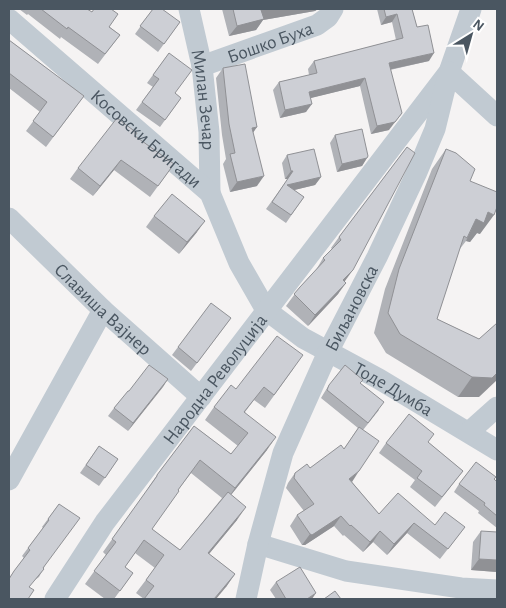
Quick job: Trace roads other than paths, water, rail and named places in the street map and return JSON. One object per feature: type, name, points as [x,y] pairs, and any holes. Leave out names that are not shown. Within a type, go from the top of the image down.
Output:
[{"type":"street","name":"Милан Зечар","points":[[189,9],[202,66],[209,132],[210,193]]},
{"type":"street","name":"Бошко Буха","points":[[202,66],[317,25],[328,17],[333,9]]},
{"type":"street","name":"Народна Револуција","points":[[55,599],[104,522],[449,72],[471,9]]},
{"type":"street","name":"Косовски Бригади","points":[[9,19],[210,193],[239,262],[266,310]]},
{"type":"street","points":[[449,72],[497,116]]},
{"type":"street","name":"Биљановска","points":[[246,599],[258,544],[283,453],[328,352],[377,257],[417,172],[435,129],[449,72]]},
{"type":"street","name":"Славиша Вајнер","points":[[9,218],[103,310],[200,397]]},
{"type":"street","points":[[9,480],[103,310]]},
{"type":"street","name":"Тоде Думба","points":[[266,310],[303,338],[379,379],[497,450]]},
{"type":"street","points":[[469,432],[497,407]]},
{"type":"street","points":[[258,544],[346,571],[461,588],[497,590]]},
{"type":"street","points":[[437,599],[461,588]]}]
